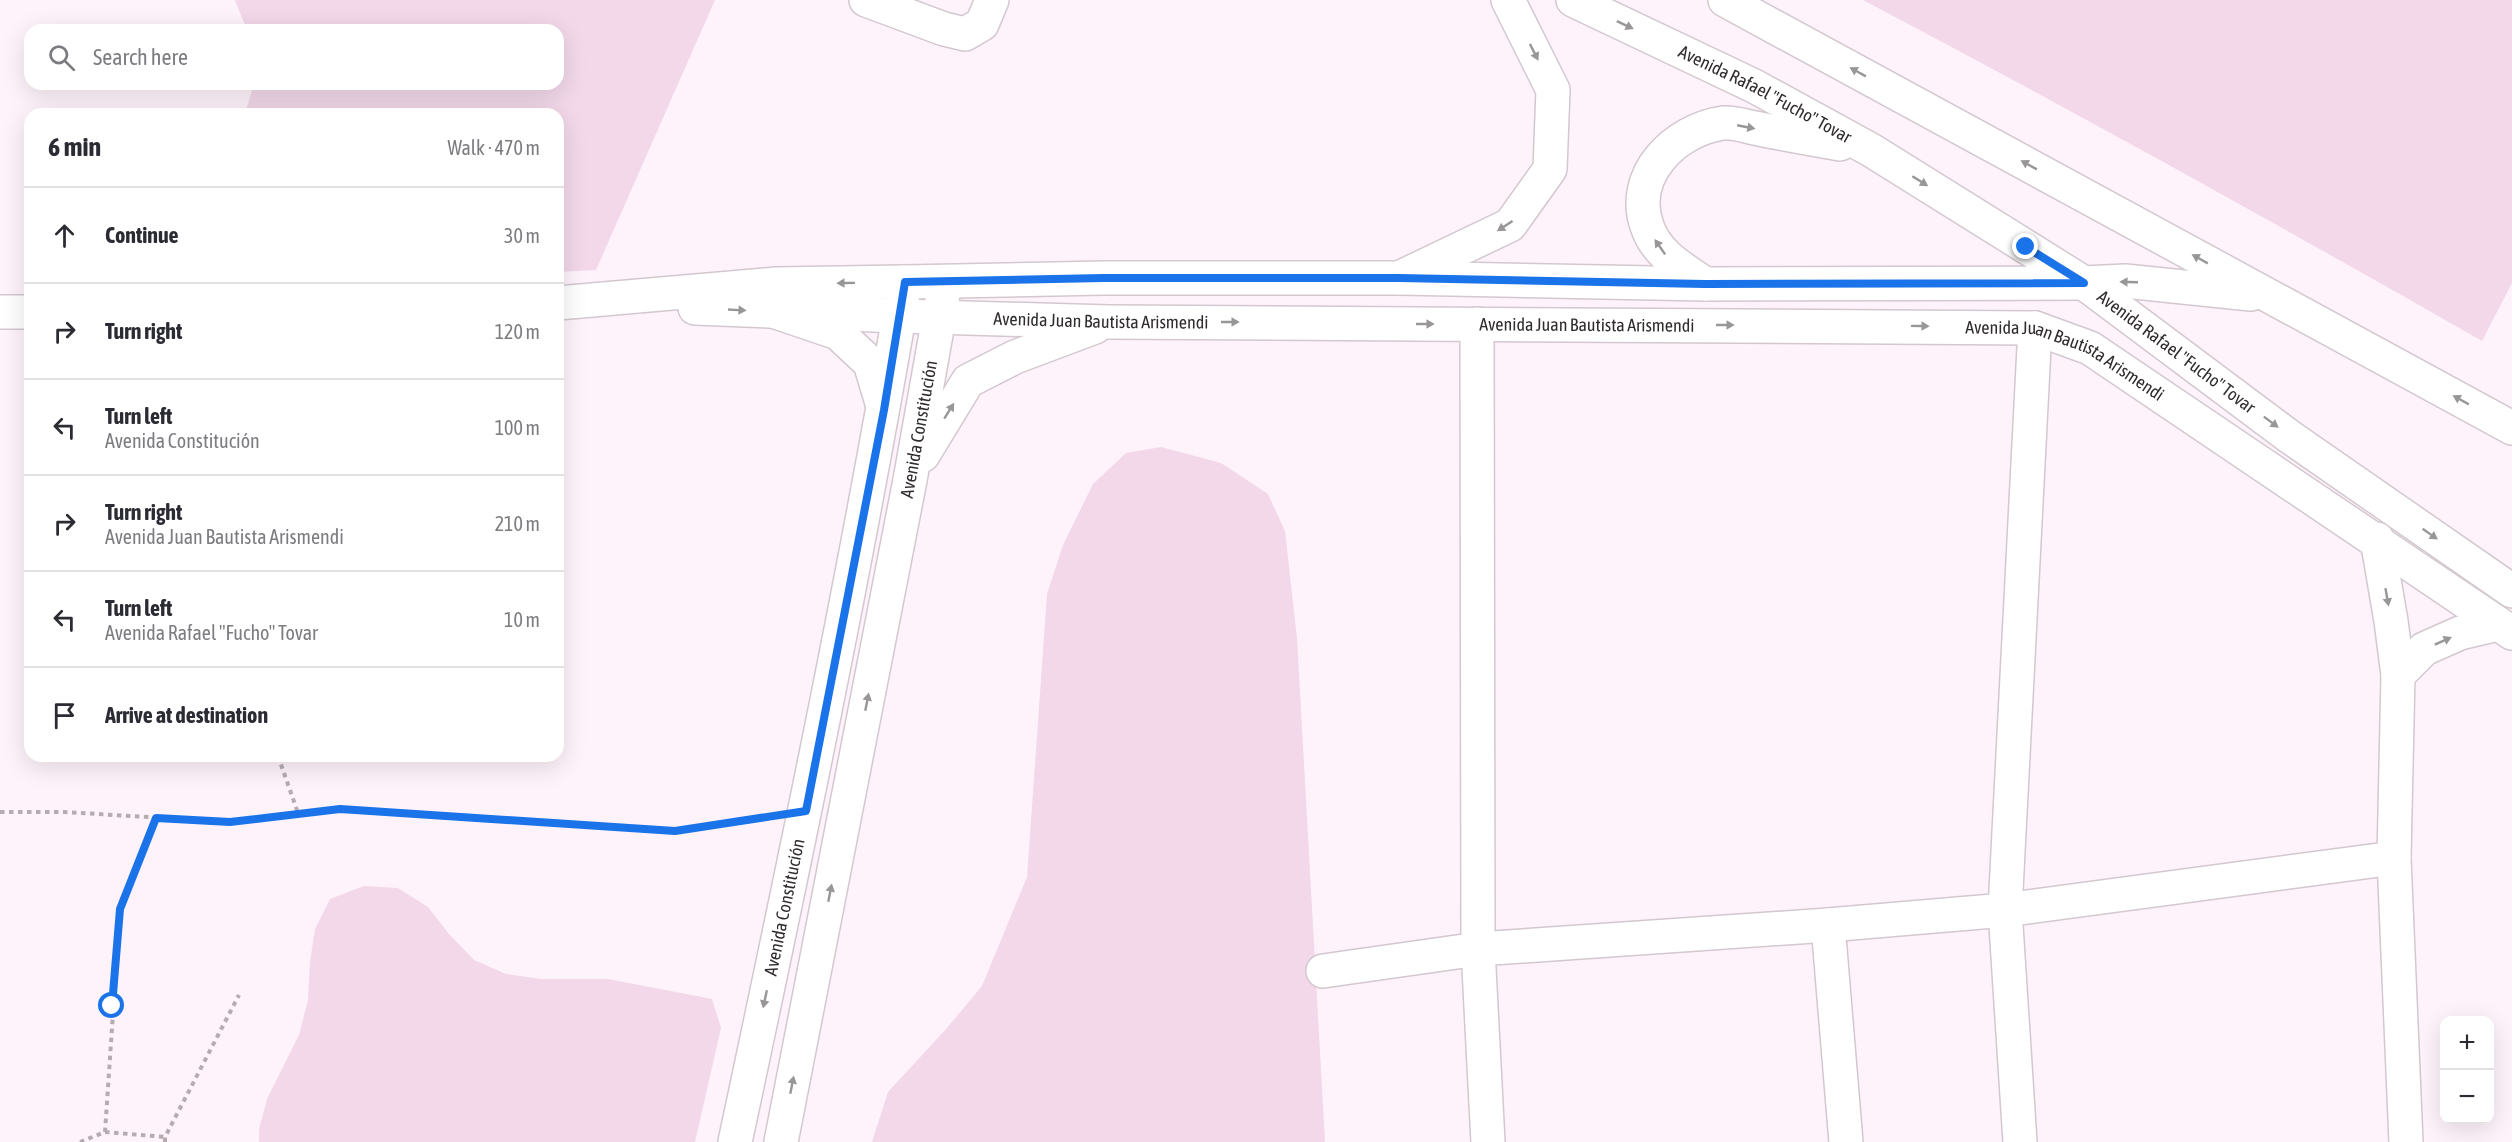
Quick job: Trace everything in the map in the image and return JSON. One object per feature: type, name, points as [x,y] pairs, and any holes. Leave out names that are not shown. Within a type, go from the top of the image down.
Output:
[{"type":"street","points":[[866,0],[944,29],[965,34],[982,24],[992,0]]},
{"type":"street","points":[[1399,278],[1510,225],[1550,169],[1553,90],[1508,0]]},
{"type":"street","name":"Avenida Rafael \"Fucho\" Tovar","points":[[1573,0],[1754,86],[1870,150],[2084,283],[2290,437],[2512,591]]},
{"type":"street","points":[[1725,0],[2512,428]]},
{"type":"street","points":[[1705,284],[1669,260],[1647,227],[1645,190],[1654,163],[1672,144],[1700,128],[1726,122],[1870,150]]},
{"type":"street","name":"Avenida Juan Bautista Arismendi","points":[[566,302],[776,284],[1104,278],[1399,278],[1705,284],[2125,281],[2270,297]]},
{"type":"street","name":"Avenida Constitución","points":[[781,1142],[910,480],[946,281]]},
{"type":"street","name":"Avenida Constitución","points":[[735,1142],[806,811],[884,410],[905,282]]},
{"type":"street","name":"Avenida Juan Bautista Arismendi","points":[[566,302],[776,312],[1109,322],[2035,328],[2090,348],[2377,539],[2505,628]]},
{"type":"street","points":[[0,312],[24,312]]},
{"type":"street","points":[[776,312],[838,333],[870,363],[884,410]]},
{"type":"street","points":[[910,480],[937,429],[968,381],[1015,357],[1109,322]]},
{"type":"street","points":[[1477,324],[1478,950],[1488,1142]]},
{"type":"street","points":[[2020,1142],[2005,910],[2035,328]]},
{"type":"street","points":[[2377,539],[2398,675],[2394,858],[2406,1142]]},
{"type":"street","points":[[2398,675],[2424,649],[2460,633],[2505,628]]},
{"type":"street","points":[[1323,972],[1478,950],[1828,926],[2005,910],[2394,858]]},
{"type":"street","points":[[1828,926],[1846,1142]]},
{"type":"path","points":[[280,762],[298,813]]},
{"type":"path","points":[[0,812],[64,812],[230,822],[340,809],[675,831],[806,811]]},
{"type":"path","points":[[105,1132],[120,909],[156,818]]},
{"type":"path","points":[[80,1142],[105,1132],[165,1139],[239,995]]},
{"type":"shaded area","points":[[235,0],[715,0],[596,270],[564,272],[564,108],[247,108],[252,90],[564,90],[564,24],[245,24]]},
{"type":"shaded area","points":[[1863,0],[2512,0],[2512,283],[2482,341],[2174,168]]},
{"type":"shaded area","points":[[1161,447],[1221,463],[1268,494],[1285,531],[1297,638],[1325,1142],[872,1142],[888,1092],[982,986],[1027,877],[1047,594],[1063,545],[1093,484],[1126,453]]},
{"type":"shaded area","points":[[364,886],[398,888],[428,907],[449,934],[474,960],[506,974],[541,979],[608,979],[712,999],[721,1028],[695,1142],[259,1142],[259,1129],[267,1099],[299,1035],[308,1000],[315,929],[330,899]]},
{"type":"route","points":[[112,1006],[120,909],[156,818],[230,822],[340,809],[675,831],[806,811],[884,410],[905,282],[1104,278],[1399,278],[1705,284],[2084,283],[2026,247]]}]
